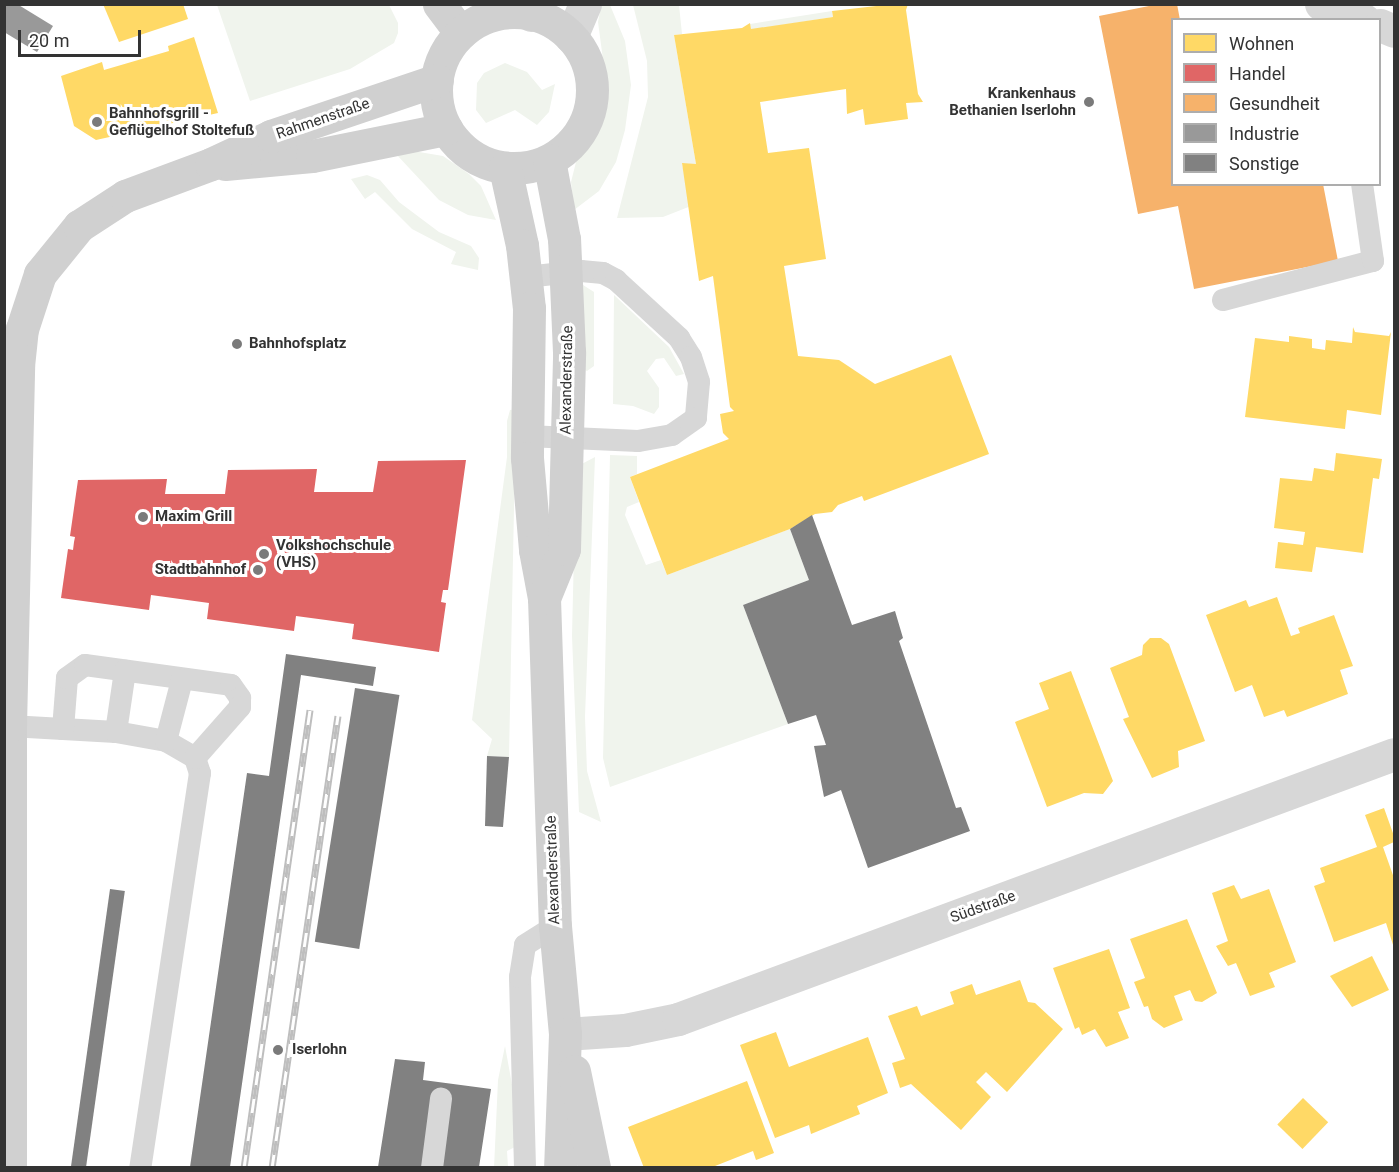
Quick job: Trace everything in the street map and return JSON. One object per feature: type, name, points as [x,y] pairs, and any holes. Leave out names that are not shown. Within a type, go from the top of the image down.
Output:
[{"type":"main road","points":[[439,4],[461,33]]},
{"type":"main road","points":[[495,9],[534,10],[571,37],[589,72],[589,110],[570,145],[549,160],[505,168],[471,155],[446,129],[436,100],[437,80],[445,54],[461,33],[495,9]]},
{"type":"main road","name":"Rahmenstraße","points":[[10,1167],[10,726],[18,366],[22,329],[40,274],[66,238],[94,214],[156,182],[211,164],[271,136],[437,80]]},
{"type":"main road","name":"Rahmenstraße","points":[[211,164],[265,163],[446,129]]},
{"type":"main road","name":"Alexanderstraße","points":[[544,598],[564,549],[566,439],[567,272],[549,160]]},
{"type":"main road","name":"Alexanderstraße","points":[[505,168],[526,277],[527,436],[535,550],[544,598],[555,926],[565,1034],[594,1167]]},
{"type":"main road","name":"Alexanderstraße","points":[[560,1167],[565,1034]]},
{"type":"street","points":[[571,37],[585,4]]},
{"type":"street","points":[[1381,25],[1395,31]]},
{"type":"street","name":"Südstraße","points":[[565,1034],[625,1030],[678,1019],[1395,754]]},
{"type":"lane","points":[[1223,300],[1373,261],[1362,186]]},
{"type":"lane","points":[[526,277],[567,272],[603,273],[616,280],[679,338],[697,374],[699,403],[696,418],[672,435],[658,438],[638,441],[527,436]]},
{"type":"lane","points":[[63,729],[67,678],[75,669],[85,665],[231,685],[240,698],[240,707],[195,758]]},
{"type":"lane","points":[[116,732],[125,671]]},
{"type":"lane","points":[[166,741],[182,680]]},
{"type":"lane","points":[[10,726],[116,732],[166,741],[195,758],[200,773],[140,1167]]},
{"type":"lane","points":[[525,1167],[520,977],[525,945],[555,926]]},
{"type":"lane","points":[[432,1167],[441,1099]]},
{"type":"shaded area","points":[[217,5],[389,5],[398,23],[398,33],[394,43],[350,69],[250,101]]},
{"type":"shaded area","points":[[610,5],[625,41],[631,85],[625,130],[616,162],[599,191],[574,210],[571,182],[577,158],[598,128],[603,104],[606,82],[598,22],[601,6]]},
{"type":"shaded area","points":[[633,5],[679,5],[682,34],[674,35],[696,164],[682,164],[691,206],[663,217],[617,218],[648,97],[647,61]]},
{"type":"shaded area","points":[[832,11],[833,17],[751,30],[750,24]]},
{"type":"shaded area","points":[[505,63],[527,72],[542,90],[555,84],[549,112],[537,125],[515,110],[486,123],[476,110],[477,83],[484,73]]},
{"type":"shaded area","points":[[413,151],[443,156],[469,174],[481,186],[496,220],[468,215],[439,200],[396,154]]},
{"type":"shaded area","points":[[367,175],[380,180],[399,202],[439,232],[471,246],[479,258],[478,270],[451,264],[456,252],[412,229],[375,192],[365,199],[351,179]]},
{"type":"shaded area","points":[[583,285],[594,292],[594,366],[587,371],[583,369]]},
{"type":"shaded area","points":[[614,295],[669,347],[684,374],[676,376],[664,358],[656,359],[647,371],[659,388],[659,407],[654,414],[633,406],[613,404]]},
{"type":"shaded area","points":[[516,409],[509,757],[487,756],[492,739],[472,720],[507,457],[507,421],[510,410]]},
{"type":"shaded area","points":[[610,455],[637,456],[637,474],[630,477],[639,502],[627,507],[625,515],[646,565],[661,560],[667,575],[790,529],[809,580],[743,605],[788,724],[610,787],[603,758]]},
{"type":"shaded area","points":[[595,457],[585,717],[587,771],[601,822],[579,812],[572,636],[576,467]]},
{"type":"shaded area","points":[[505,1046],[515,1101],[515,1147],[507,1151],[508,1167],[494,1168],[498,1080]]},
{"type":"building: Wohnen","points":[[103,4],[183,4],[188,19],[119,42]]},
{"type":"building: Wohnen","points":[[908,4],[906,10],[918,94],[923,102],[906,103],[908,119],[865,125],[863,109],[847,114],[846,89],[760,102],[768,153],[809,148],[826,259],[784,266],[798,356],[839,360],[875,384],[951,355],[989,454],[864,501],[862,496],[838,505],[832,512],[815,514],[790,529],[667,575],[630,477],[729,439],[723,433],[720,414],[734,411],[730,407],[713,276],[699,281],[682,163],[696,164],[674,35],[742,28],[750,23],[751,29],[833,17],[832,11]]},
{"type":"building: Wohnen","points":[[194,37],[218,113],[96,140],[74,126],[61,76],[102,62],[104,70],[169,51],[168,46]]},
{"type":"building: Wohnen","points":[[1353,327],[1355,332],[1389,336],[1391,332],[1381,415],[1347,410],[1345,429],[1245,417],[1255,338],[1289,342],[1289,336],[1312,339],[1312,348],[1325,350],[1326,340],[1352,343]]},
{"type":"building: Wohnen","points":[[1336,453],[1382,459],[1379,479],[1373,478],[1363,553],[1316,547],[1312,572],[1275,568],[1278,542],[1303,545],[1305,532],[1274,528],[1280,478],[1312,481],[1314,468],[1334,471]]},
{"type":"building: Wohnen","points":[[1277,597],[1291,636],[1300,633],[1298,628],[1334,615],[1353,666],[1340,670],[1348,694],[1287,717],[1284,710],[1264,717],[1252,685],[1235,692],[1206,615],[1246,600],[1249,607]]},
{"type":"building: Wohnen","points":[[1150,638],[1161,638],[1169,644],[1205,741],[1178,751],[1179,767],[1152,778],[1123,719],[1129,717],[1110,668],[1142,655],[1143,645]]},
{"type":"building: Wohnen","points":[[1071,671],[1113,781],[1103,794],[1084,793],[1047,807],[1015,722],[1049,709],[1039,683]]},
{"type":"building: Wohnen","points":[[1384,808],[1394,836],[1394,842],[1383,847],[1394,878],[1394,948],[1386,923],[1334,942],[1314,886],[1325,882],[1320,868],[1377,847],[1365,815]]},
{"type":"building: Wohnen","points":[[1234,885],[1241,899],[1269,889],[1296,962],[1269,973],[1275,987],[1250,996],[1236,963],[1228,966],[1216,946],[1228,941],[1212,893]]},
{"type":"building: Wohnen","points":[[1187,919],[1217,993],[1202,1002],[1195,1001],[1190,990],[1174,996],[1183,1020],[1164,1028],[1152,1019],[1148,1006],[1144,1007],[1134,982],[1145,978],[1130,939]]},
{"type":"building: Wohnen","points":[[1109,949],[1130,1008],[1118,1012],[1129,1038],[1106,1047],[1095,1029],[1082,1035],[1079,1027],[1075,1029],[1053,968]]},
{"type":"building: Wohnen","points":[[1372,956],[1389,990],[1352,1007],[1330,976]]},
{"type":"building: Wohnen","points":[[1020,980],[1028,1002],[1035,1003],[1063,1029],[1007,1092],[986,1072],[976,1082],[991,1097],[961,1130],[911,1084],[900,1088],[892,1063],[905,1059],[888,1016],[917,1006],[921,1016],[954,1004],[950,992],[972,984],[976,995]]},
{"type":"building: Wohnen","points":[[776,1032],[789,1067],[868,1037],[888,1093],[857,1106],[860,1114],[811,1134],[809,1125],[775,1138],[740,1045]]},
{"type":"building: Wohnen","points":[[747,1081],[774,1153],[756,1160],[753,1151],[710,1168],[644,1168],[628,1127]]},
{"type":"building: Wohnen","points":[[1303,1098],[1328,1122],[1302,1149],[1277,1125]]},
{"type":"building: Handel","name":"Stadtbahnhof","points":[[466,460],[448,590],[443,590],[441,602],[446,603],[439,652],[352,639],[354,624],[326,620],[296,616],[294,631],[207,619],[209,603],[151,595],[149,610],[61,598],[68,549],[73,550],[75,537],[70,536],[78,480],[167,479],[165,494],[225,494],[228,470],[317,469],[314,492],[373,492],[378,461]]},
{"type":"building: Gesundheit","points":[[1159,4],[1177,4],[1180,18],[1171,18],[1171,186],[1323,186],[1338,261],[1194,289],[1178,206],[1138,214],[1099,16]]},
{"type":"building: Industrie","points":[[4,4],[17,4],[53,26],[37,52],[4,32]]},
{"type":"building: Sonstige","points":[[812,515],[852,625],[895,611],[903,638],[899,641],[956,808],[961,807],[970,831],[868,868],[841,790],[824,797],[814,746],[826,745],[816,715],[788,724],[743,605],[809,580],[790,529]]},
{"type":"building: Sonstige","points":[[286,654],[376,667],[373,686],[301,675],[230,1167],[190,1167],[247,773],[269,776]]},
{"type":"building: Sonstige","points":[[355,688],[399,695],[359,949],[315,942]]},
{"type":"building: Sonstige","points":[[487,756],[509,757],[503,827],[485,826]]},
{"type":"building: Sonstige","points":[[110,889],[125,891],[86,1168],[71,1167]]},
{"type":"building: Sonstige","points":[[395,1059],[425,1062],[423,1080],[491,1089],[479,1167],[378,1167]]},
{"type":"railway","points":[[244,1168],[310,710]]},
{"type":"railway","points":[[272,1168],[338,716]]},
{"type":"place","name":"Krankenhaus Bethanien Iserlohn","points":[[1089,102]]},
{"type":"place","name":"Bahnhofsgrill - Geflügelhof Stoltefuß","points":[[97,122]]},
{"type":"place","name":"Bahnhofsplatz","points":[[237,344]]},
{"type":"place","name":"Maxim Grill","points":[[143,517]]},
{"type":"place","name":"Volkshochschule (VHS)","points":[[264,554]]},
{"type":"place","name":"Stadtbahnhof","points":[[258,570]]},
{"type":"place","name":"Iserlohn","points":[[278,1050]]}]
